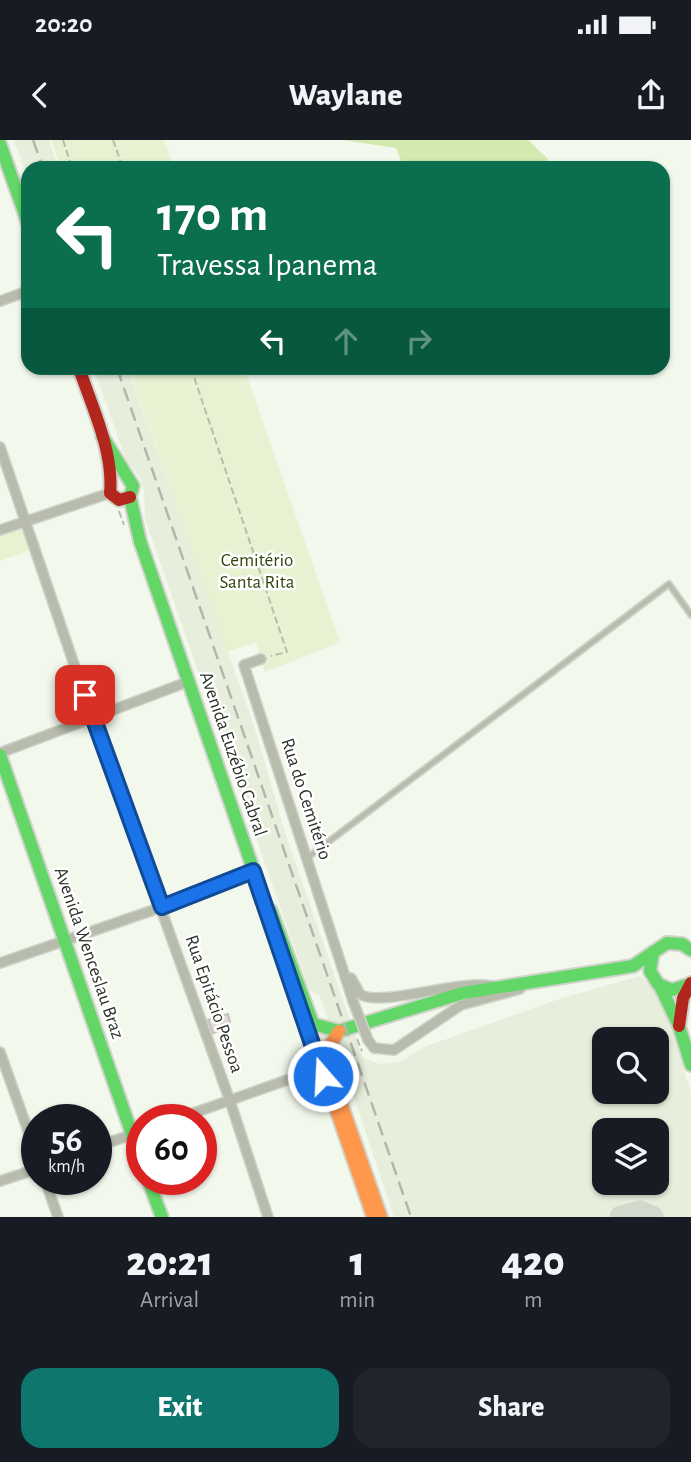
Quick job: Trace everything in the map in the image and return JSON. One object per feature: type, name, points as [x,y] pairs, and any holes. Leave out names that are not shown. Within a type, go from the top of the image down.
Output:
[{"type":"street","points":[[0,144],[21,203]]},
{"type":"street","points":[[0,301],[21,294]]},
{"type":"street","name":"Avenida Euzébio Cabral","points":[[81,375],[118,493],[140,541],[373,1217]]},
{"type":"street","name":"Avenida Euzébio Cabral","points":[[102,436],[132,486],[118,493]]},
{"type":"street","name":"Rua Epitácio Pessoa","points":[[0,447],[93,720],[230,1101],[268,1217]]},
{"type":"street","points":[[0,530],[118,493],[117,477],[125,477]]},
{"type":"street","name":"Rua do Cemitério","points":[[261,659],[244,665],[353,1000],[368,1040],[374,1048],[394,1051],[461,1005],[550,979]]},
{"type":"street","points":[[0,754],[187,682]]},
{"type":"street","name":"Avenida Wenceslau Braz","points":[[0,754],[126,1106]]},
{"type":"street","points":[[0,963],[162,907],[253,871]]},
{"type":"street","points":[[263,894],[279,925],[313,1024],[339,1031],[463,993],[633,966],[667,943],[675,942],[691,950]]},
{"type":"street","points":[[653,952],[649,968],[679,1026],[691,1065]]},
{"type":"street","name":"Rua do Cemitério","points":[[341,961],[356,989],[366,998],[376,1000],[464,984],[497,987]]},
{"type":"street","points":[[633,966],[658,985],[676,991],[691,983]]},
{"type":"street","points":[[679,1026],[683,998],[691,983]]},
{"type":"street","points":[[339,1031],[329,1047],[326,1060],[381,1217]]},
{"type":"street","points":[[0,1052],[21,1111]]},
{"type":"street","points":[[217,1105],[321,1068]]},
{"type":"street","points":[[0,1181],[21,1174]]},
{"type":"street","points":[[50,1195],[58,1217]]},
{"type":"street","points":[[154,1195],[162,1217]]},
{"type":"lane","points":[[307,858],[670,584],[691,615]]},
{"type":"path","points":[[63,140],[70,161]]},
{"type":"path","points":[[113,140],[120,161]]},
{"type":"path","points":[[193,375],[287,652],[261,659]]},
{"type":"path","points":[[357,1039],[362,1051]]},
{"type":"path","points":[[344,1068],[347,1074]]},
{"type":"shaded area","points":[[14,140],[49,140],[56,161],[22,161]]},
{"type":"shaded area","points":[[342,140],[528,140],[548,159],[401,161],[396,148]]},
{"type":"shaded area","points":[[96,375],[130,375],[255,729],[285,832],[363,1058],[380,1064],[400,1062],[424,1047],[559,999],[640,976],[660,993],[691,1093],[691,1217],[394,1217],[320,996],[309,990],[145,519],[144,491],[139,476],[126,460]]},
{"type":"green space","points":[[51,140],[164,140],[172,161],[58,161]]},
{"type":"green space","name":"Cemitério Santa Rita","points":[[131,375],[246,375],[340,642],[265,672],[256,642],[227,652]]},
{"type":"green space","points":[[25,525],[33,549],[0,561],[0,534]]},
{"type":"building","points":[[228,1014],[230,1022],[222,1024],[223,1030],[213,1033],[208,1020]]},
{"type":"taxiway","points":[[621,1217],[640,1212],[652,1217]]},
{"type":"railway","points":[[33,140],[40,161]]},
{"type":"railway","points":[[119,375],[411,1217]]},
{"type":"traffic: fast","points":[[0,144],[21,203]]},
{"type":"traffic: fast","points":[[102,436],[133,486],[130,497],[140,541],[328,1086]]},
{"type":"traffic: fast","points":[[0,755],[126,1117]]},
{"type":"traffic: fast","points":[[271,911],[313,1024],[339,1031],[463,993],[633,966],[667,943],[682,944],[691,950]]},
{"type":"traffic: fast","points":[[653,952],[650,971],[658,984],[672,990],[690,984]]},
{"type":"traffic: fast","points":[[661,988],[679,1026],[691,1065]]},
{"type":"traffic: fast","points":[[154,1195],[162,1217]]},
{"type":"traffic: slow","points":[[339,1031],[329,1047],[326,1060],[381,1217]]},
{"type":"traffic: slow","points":[[328,1086],[373,1217]]},
{"type":"traffic: jam","points":[[82,375],[109,462],[110,493],[119,500],[130,497]]},
{"type":"traffic: jam","points":[[679,1026],[683,998],[691,983]]},
{"type":"route","points":[[85,695],[162,907],[253,871],[323,1076]]}]
